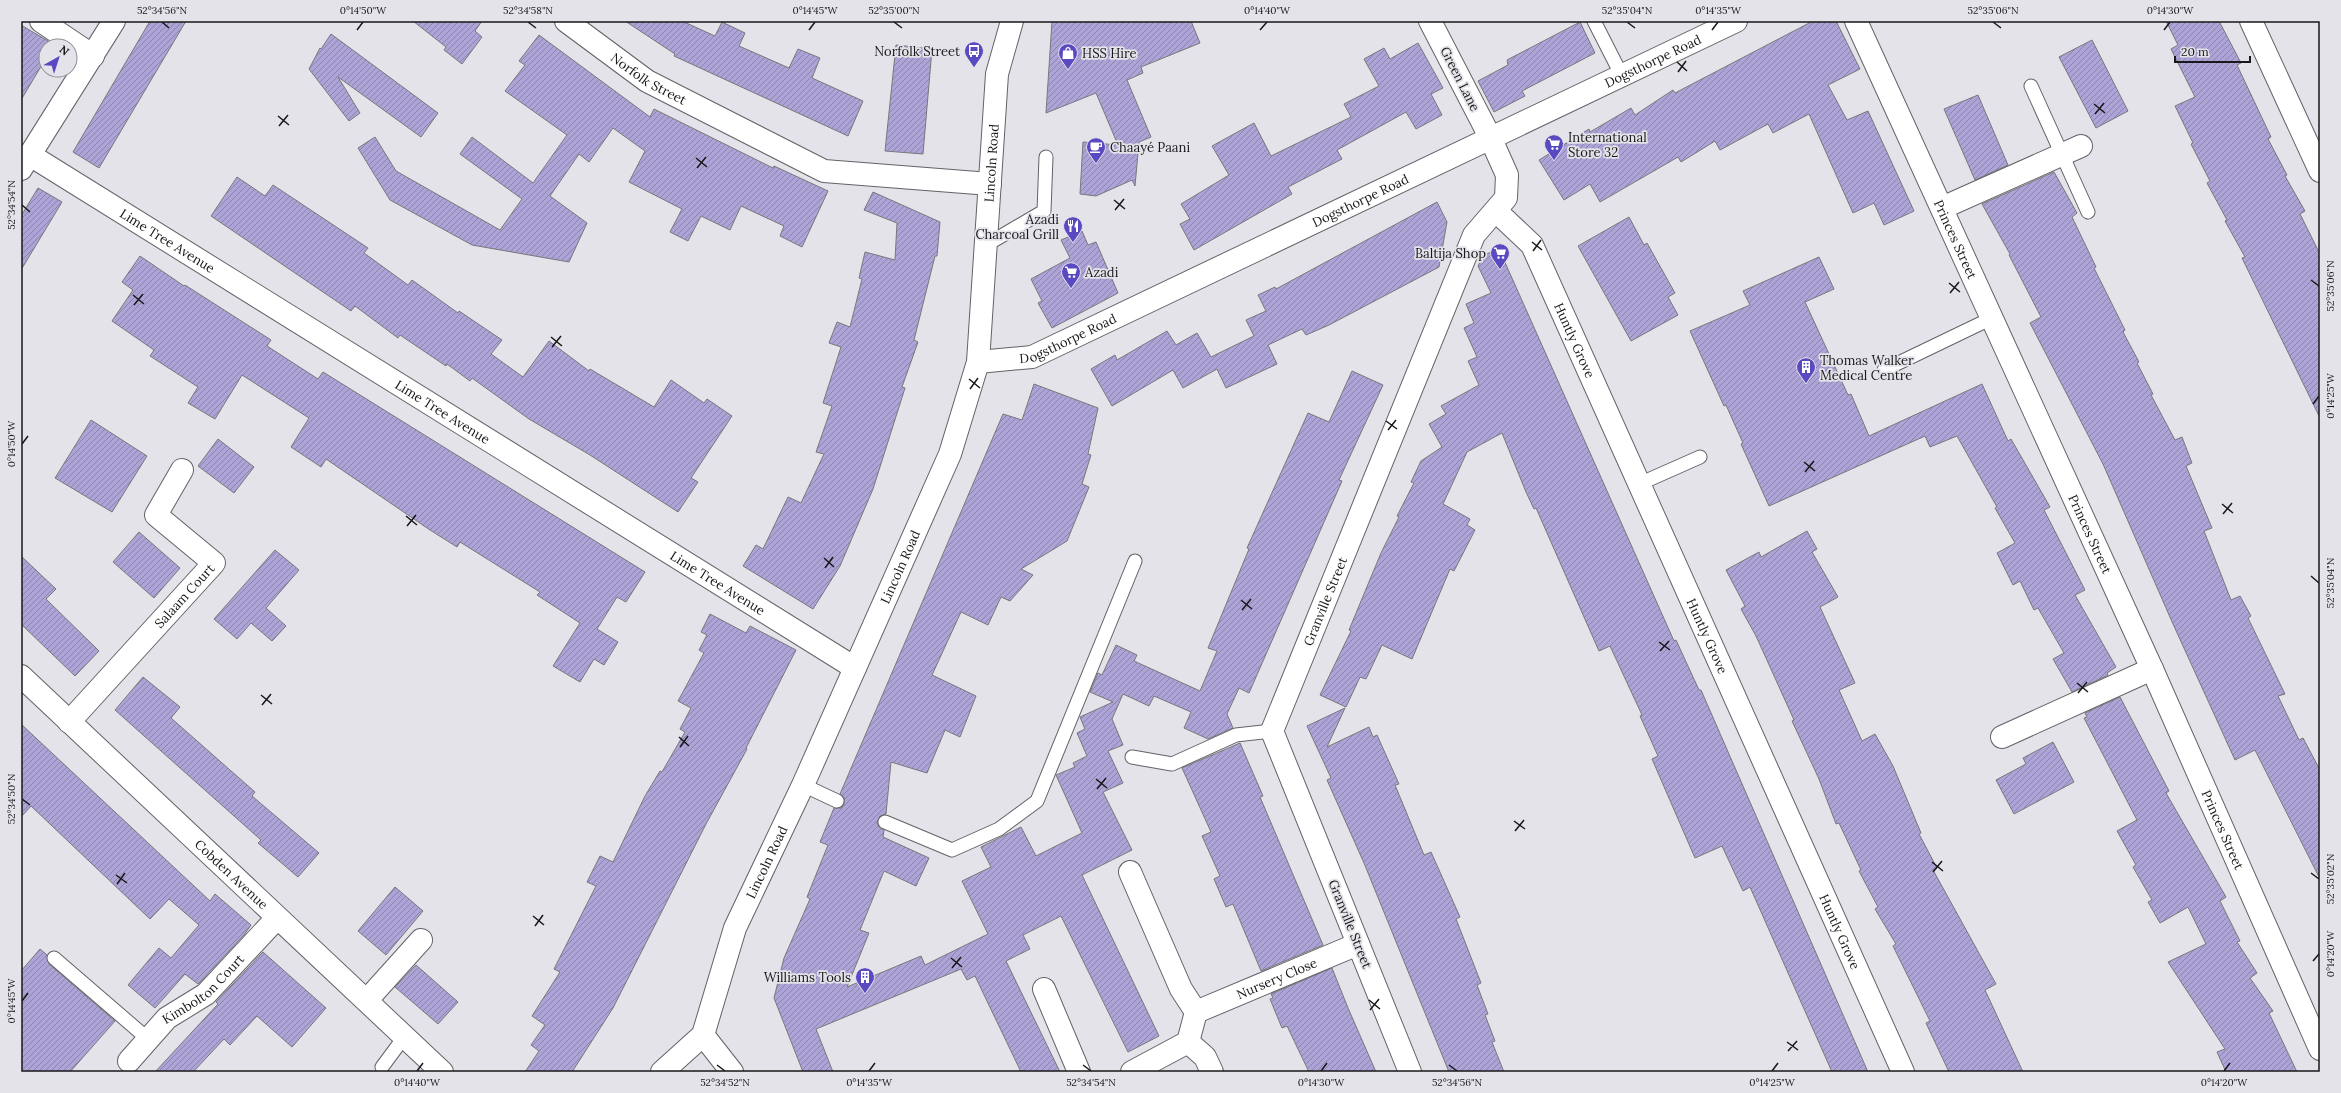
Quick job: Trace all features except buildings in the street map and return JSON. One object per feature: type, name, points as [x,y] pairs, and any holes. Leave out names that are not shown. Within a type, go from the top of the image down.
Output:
[{"type":"street","points":[[41,21],[93,56]]},
{"type":"street","points":[[25,162],[114,21]]},
{"type":"street","name":"Norfolk Street","points":[[566,21],[647,81],[824,171],[990,184]]},
{"type":"street","name":"Lincoln Road","points":[[703,1035],[735,928],[804,785],[854,668],[950,454],[978,362],[997,74],[1012,21]]},
{"type":"street","name":"Green Lane","points":[[1430,21],[1490,137]]},
{"type":"street","name":"Dogsthorpe Road","points":[[978,362],[1032,357],[1621,74],[1711,26],[1736,21]]},
{"type":"street","name":"Princes Street","points":[[1856,21],[2152,669],[2320,1049]]},
{"type":"street","points":[[2251,21],[2320,171]]},
{"type":"street","name":"Granville Street","points":[[1410,1072],[1272,731],[1474,235],[1506,198],[1507,175],[1490,137]]},
{"type":"street","points":[[1942,208],[2072,151]]},
{"type":"street","name":"Lime Tree Avenue","points":[[25,162],[854,668]]},
{"type":"street","name":"Huntly Grove","points":[[1496,211],[1532,245],[1904,1072]]},
{"type":"street","name":"Salaam Court","points":[[69,722],[214,563],[156,515],[182,470]]},
{"type":"street","points":[[2002,737],[2152,669]]},
{"type":"street","name":"Cobden Avenue","points":[[21,676],[442,1072]]},
{"type":"street","points":[[1130,872],[1181,989],[1196,1012],[1188,1042],[1132,1072]]},
{"type":"street","name":"Kimbolton Court","points":[[129,1061],[167,1018],[206,994],[277,918]]},
{"type":"street","points":[[367,1000],[421,940]]},
{"type":"street","name":"Nursery Close","points":[[1196,1012],[1358,944]]},
{"type":"street","points":[[1044,989],[1079,1072]]},
{"type":"street","points":[[662,1072],[703,1035],[732,1072]]},
{"type":"street","points":[[1188,1042],[1205,1056],[1212,1072]]},
{"type":"lane","points":[[1594,21],[1621,74]]},
{"type":"lane","points":[[2031,86],[2072,151],[2088,212]]},
{"type":"lane","points":[[986,245],[1044,211],[1046,157]]},
{"type":"lane","points":[[1884,370],[1992,318]]},
{"type":"lane","points":[[1639,484],[1700,457]]},
{"type":"lane","points":[[885,822],[952,850],[999,829],[1037,801],[1135,560]]},
{"type":"lane","points":[[1132,756],[1172,764],[1236,735],[1272,731]]},
{"type":"lane","points":[[804,785],[837,801]]},
{"type":"lane","points":[[54,958],[148,1039]]},
{"type":"lane","points":[[382,1067],[405,1036]]},
{"type":"place","name":"Norfolk Street","points":[[974,68]]},
{"type":"place","name":"HSS Hire","points":[[1068,70]]},
{"type":"place","name":"International Store 32","points":[[1554,161]]},
{"type":"place","name":"Chaayé Paani","points":[[1096,164]]},
{"type":"place","name":"Azadi Charcoal Grill","points":[[1073,243]]},
{"type":"place","name":"Baltija Shop","points":[[1500,270]]},
{"type":"place","name":"Azadi","points":[[1071,289]]},
{"type":"place","name":"Thomas Walker Medical Centre","points":[[1806,384]]},
{"type":"place","name":"Williams Tools","points":[[865,994]]}]
